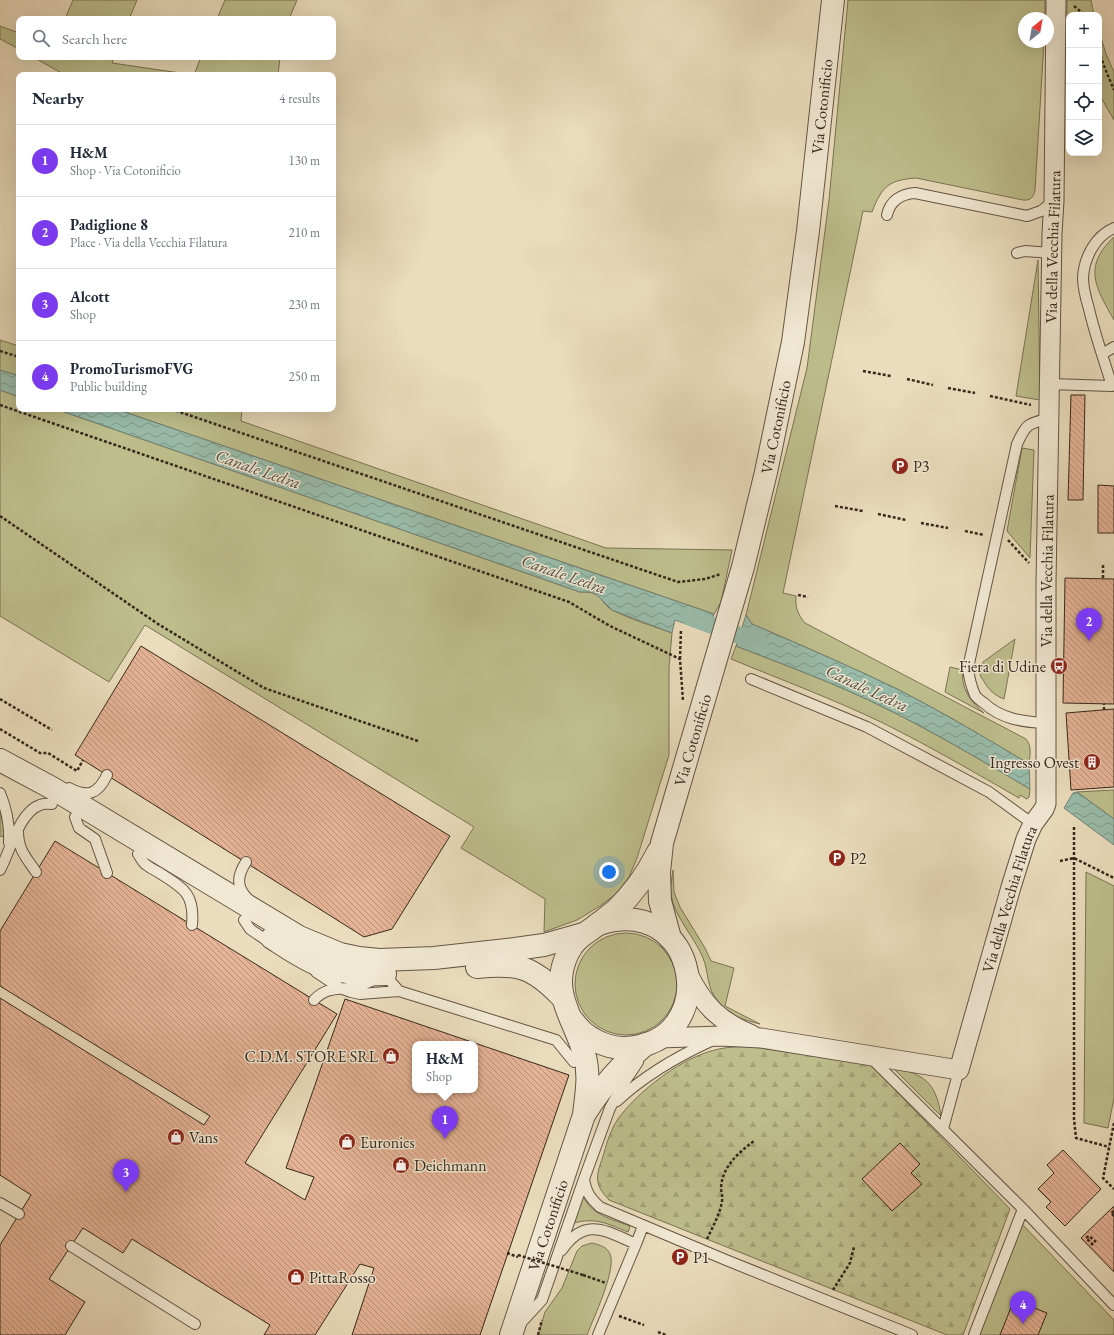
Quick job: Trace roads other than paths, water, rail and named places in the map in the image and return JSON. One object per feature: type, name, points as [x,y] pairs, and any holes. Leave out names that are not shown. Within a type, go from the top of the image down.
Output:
[{"type":"street","name":"Via Cotonificio","points":[[584,1115],[587,1082],[586,1059],[565,1005],[560,984],[561,973],[564,962],[572,947],[590,929],[616,910],[639,884],[650,867],[662,843],[743,567],[766,472],[793,342],[808,231],[833,0]]},
{"type":"street","name":"Via della Vecchia Filatura","points":[[959,1070],[1026,839],[1033,824],[1046,804],[1046,583],[1054,201],[1056,0]]},
{"type":"street","points":[[5,767],[52,804],[138,854],[295,952],[323,966],[349,973],[384,974],[424,974],[502,965],[530,970],[539,975],[565,1005],[575,1024],[584,1034],[595,1041],[620,1048],[633,1047],[653,1041],[721,1036],[761,1038],[959,1070]]},
{"type":"street","points":[[5,767],[59,792],[299,937],[340,954],[379,960],[434,958],[544,945],[590,929]]},
{"type":"street","name":"Via Cotonificio","points":[[662,843],[659,872],[660,901],[670,938]]},
{"type":"street","name":"Via Cotonificio","points":[[511,1335],[584,1115],[596,1095],[626,1061],[671,1028],[680,1017],[686,1003],[689,988],[688,974],[682,954],[670,938],[654,926],[636,920],[616,920],[590,929]]},
{"type":"street","points":[[688,974],[696,990],[711,1010],[740,1030],[761,1038]]},
{"type":"lane","points":[[887,215],[894,200],[915,193],[1027,216],[1041,211],[1054,201]]},
{"type":"lane","points":[[1050,384],[1113,386],[1102,354],[1084,288],[1084,269],[1086,259],[1097,242],[1103,235],[1114,228]]},
{"type":"lane","points":[[1017,253],[1025,251],[1052,253]]},
{"type":"lane","points":[[1102,354],[1114,347]]},
{"type":"lane","points":[[1045,723],[1017,720],[1006,717],[989,708],[976,696],[970,680],[968,668],[1017,444],[1022,432],[1033,423],[1050,414]]},
{"type":"lane","points":[[751,679],[868,727],[989,792],[1033,824]]},
{"type":"lane","points":[[5,767],[37,770],[70,789],[85,794],[100,788],[107,775]]},
{"type":"lane","points":[[0,794],[9,821],[0,870]]},
{"type":"lane","points":[[4,850],[32,809],[39,805],[52,804]]},
{"type":"lane","points":[[75,817],[79,828],[95,839],[107,873]]},
{"type":"lane","points":[[18,830],[19,846],[22,853],[36,872]]},
{"type":"lane","points":[[138,854],[146,864],[184,890],[190,898],[192,906],[192,924]]},
{"type":"lane","points":[[246,862],[240,871],[239,878],[240,887],[243,894],[259,909],[299,937]]},
{"type":"lane","points":[[244,920],[250,930],[340,988],[360,994],[399,992],[556,1040],[574,1062]]},
{"type":"lane","points":[[314,1000],[326,991],[360,986],[384,974],[399,992]]},
{"type":"lane","points":[[610,1108],[630,1089],[657,1069],[721,1036]]},
{"type":"lane","points":[[511,1335],[542,1300],[610,1108],[624,1083],[653,1041]]},
{"type":"lane","points":[[869,1056],[1023,1209],[1114,1305]]},
{"type":"lane","points":[[942,1129],[959,1070]]},
{"type":"lane","points":[[584,1179],[586,1190],[591,1199],[600,1207],[643,1226],[912,1335]]},
{"type":"lane","points":[[0,1203],[19,1214]]},
{"type":"lane","points":[[974,1335],[1023,1209]]},
{"type":"lane","points":[[598,1335],[643,1226]]},
{"type":"lane","points":[[556,1260],[567,1242],[583,1230],[592,1229],[604,1231],[636,1244]]},
{"type":"lane","points":[[71,1246],[195,1324]]},
{"type":"water","points":[[0,370],[16,375],[16,396],[0,390]]},
{"type":"water","points":[[65,412],[125,412],[714,614],[708,632],[675,620],[672,633],[612,610],[597,595],[591,592],[580,592]]},
{"type":"water","points":[[746,615],[752,624],[897,689],[964,725],[1029,764],[1030,789],[938,736],[881,706],[791,667],[736,646]]},
{"type":"water","points":[[1077,792],[1114,819],[1114,845],[1064,808],[1073,793]]},
{"type":"waterway","name":"Canale Ledra","points":[[689,617],[760,643]]},
{"type":"place","name":"P3","points":[[900,466]]},
{"type":"place","name":"Padiglione 8","points":[[1089,641]]},
{"type":"place","name":"Fiera di Udine","points":[[1059,666]]},
{"type":"place","name":"Ingresso Ovest","points":[[1092,762]]},
{"type":"place","name":"P2","points":[[837,858]]},
{"type":"place","name":"C.D.M. STORE SRL","points":[[391,1056]]},
{"type":"place","name":"Vans","points":[[176,1137]]},
{"type":"place","name":"H&M","points":[[445,1139]]},
{"type":"place","name":"Euronics","points":[[347,1142]]},
{"type":"place","name":"Deichmann","points":[[401,1165]]},
{"type":"place","name":"Alcott","points":[[126,1192]]},
{"type":"place","name":"P1","points":[[680,1257]]},
{"type":"place","name":"PittaRosso","points":[[296,1277]]},
{"type":"place","name":"PromoTurismoFVG","points":[[1023,1324]]}]
